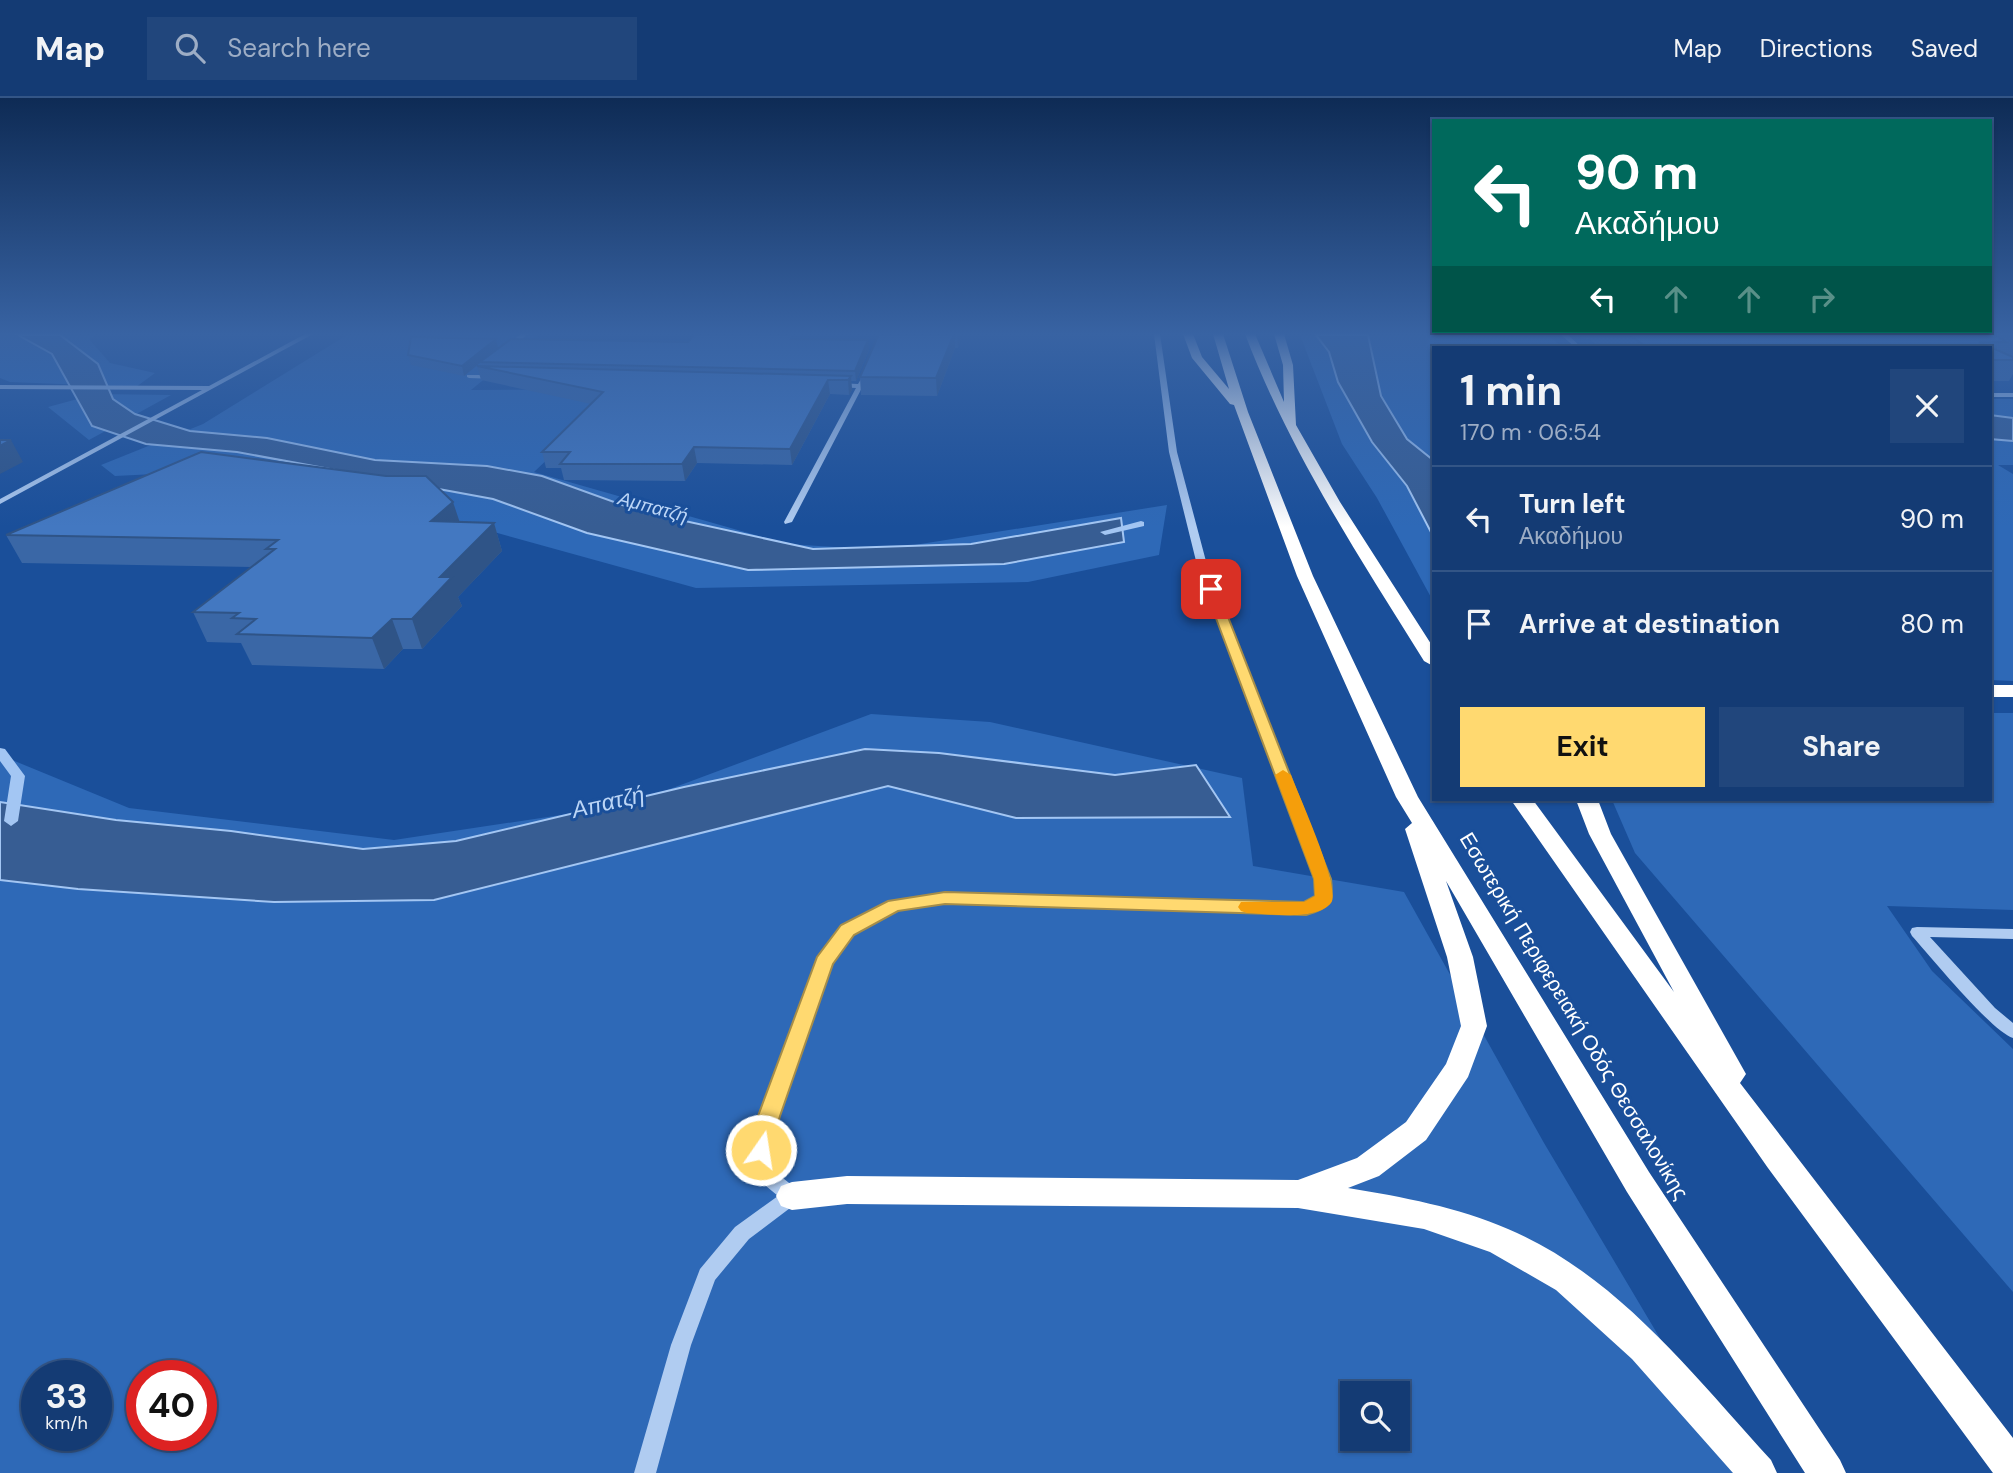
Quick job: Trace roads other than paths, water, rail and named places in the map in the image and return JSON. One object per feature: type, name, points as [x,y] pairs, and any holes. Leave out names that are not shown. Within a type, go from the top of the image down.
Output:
[{"type":"highway","points":[[1231,398],[1242,411]]},
{"type":"highway","name":"Εσωτερική Περιφερειακή Οδός Θεσσαλονίκης","points":[[1238,398],[1305,576],[1407,797],[1638,1182],[1827,1473]]},
{"type":"highway","points":[[1275,398],[1291,432],[1432,659]]},
{"type":"highway","points":[[1289,398],[1291,432]]},
{"type":"highway","points":[[1992,691],[2013,691]]},
{"type":"highway","points":[[1298,1194],[1368,1167],[1416,1131],[1458,1069],[1474,1026],[1460,957],[1407,797]]},
{"type":"highway","points":[[1523,801],[1779,1159],[2013,1469]]},
{"type":"highway","points":[[1587,801],[1600,834],[1779,1159]]},
{"type":"highway","points":[[792,1196],[847,1190],[1298,1194],[1424,1215],[1499,1240],[1568,1279],[1644,1347],[1758,1473]]},
{"type":"street","points":[[0,502],[191,398]]},
{"type":"street","points":[[788,522],[854,398]]},
{"type":"street","points":[[645,1473],[681,1345],[708,1275],[742,1233],[792,1196],[772,1180],[761,1150],[769,1116],[824,962],[848,930],[894,906],[945,898],[1306,908],[1324,899],[1323,879],[1202,565],[1173,452],[1166,398]]},
{"type":"street","points":[[2013,934],[1917,932],[1990,1012],[2013,1032]]},
{"type":"waterway","name":"Αμπατζή","points":[[1105,532],[1141,524]]},
{"type":"waterway","name":"Απατζή","points":[[0,752],[18,776],[11,821]]}]
